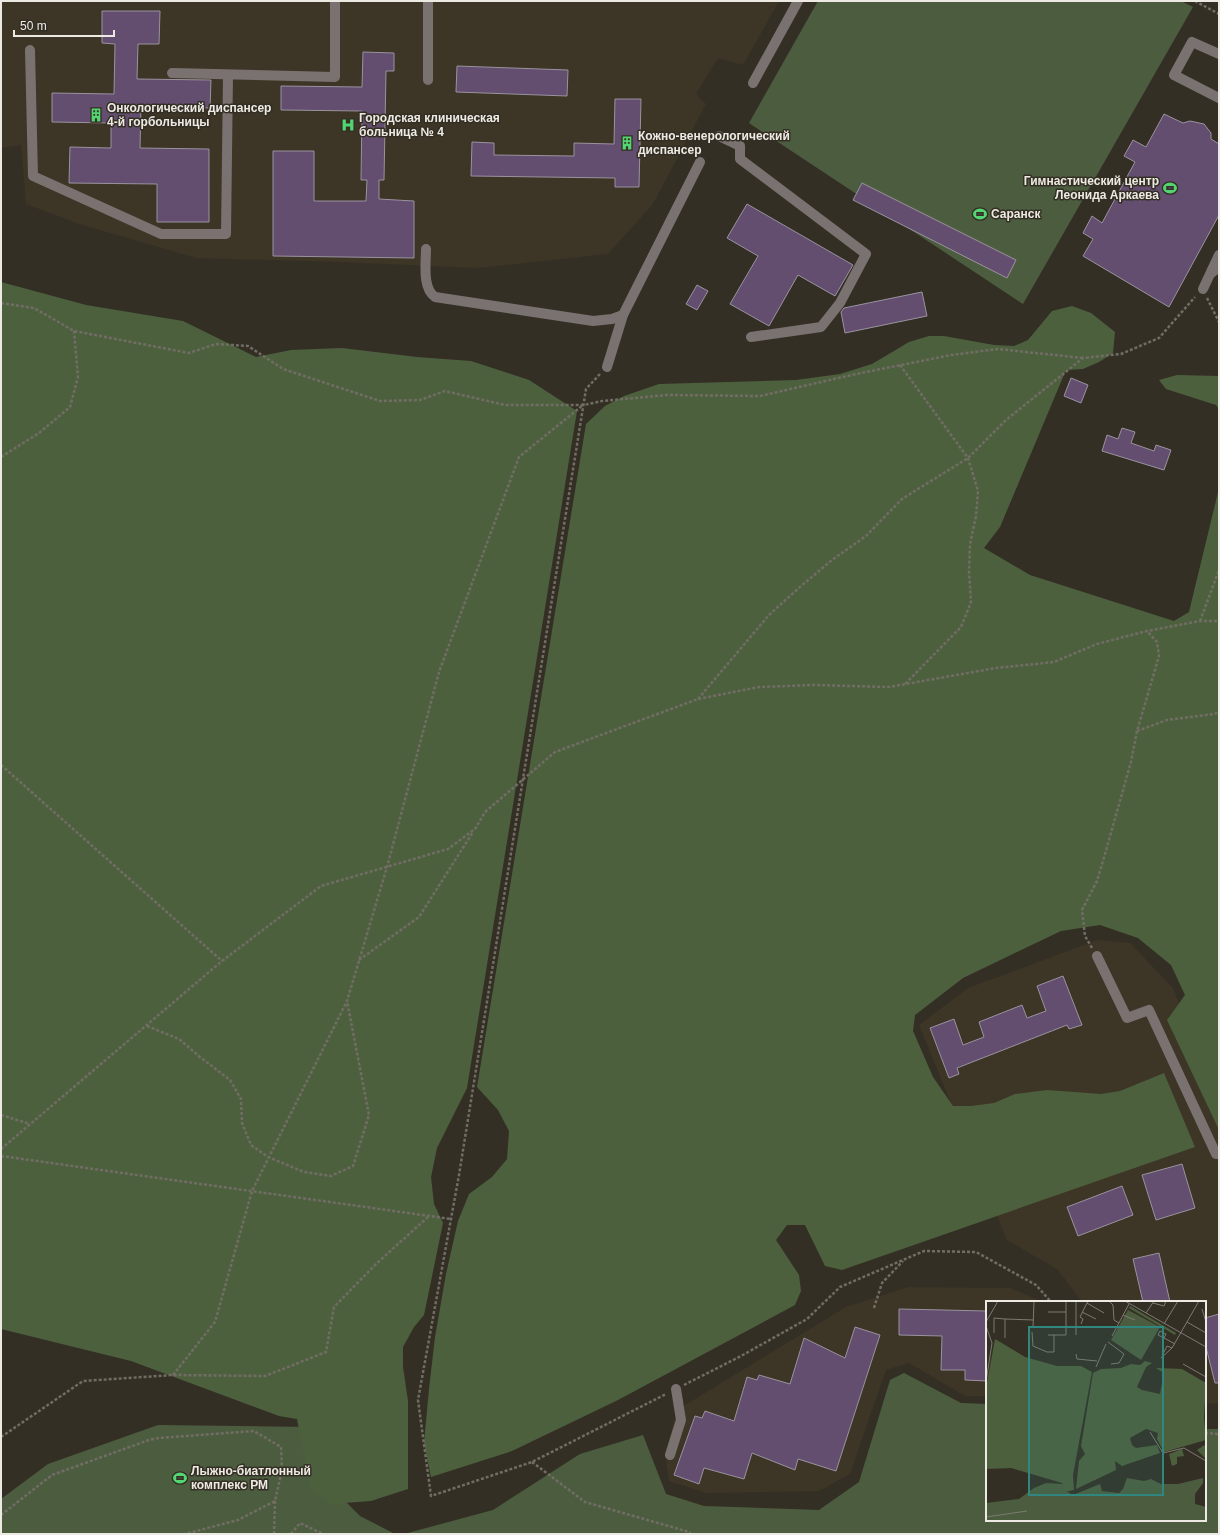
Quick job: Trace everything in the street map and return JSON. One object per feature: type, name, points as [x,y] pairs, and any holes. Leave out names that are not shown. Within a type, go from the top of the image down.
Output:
[{"type":"lane","points":[[172,73],[335,77],[335,1]]},
{"type":"lane","points":[[428,1],[428,80]]},
{"type":"lane","points":[[753,83],[798,1]]},
{"type":"lane","points":[[1219,54],[1192,42],[1174,75],[1219,98]]},
{"type":"lane","points":[[30,50],[33,176],[161,234],[226,234],[228,74]]},
{"type":"lane","points":[[719,136],[740,146],[740,159],[866,254],[840,304],[821,327],[751,337]]},
{"type":"lane","points":[[607,367],[622,316],[700,162]]},
{"type":"lane","points":[[426,249],[428,289],[435,297],[593,321],[612,319],[622,316]]},
{"type":"lane","points":[[1203,288],[1219,255]]},
{"type":"lane","points":[[1210,274],[1219,267]]},
{"type":"lane","points":[[1097,956],[1127,1018],[1148,1010],[1216,1154],[1219,1154]]},
{"type":"lane","points":[[670,1455],[681,1420],[676,1389]]},
{"type":"path","points":[[1195,1],[1219,14]]},
{"type":"path","points":[[1,303],[34,308],[74,331],[189,353],[216,344],[248,346],[284,369],[380,401],[420,400],[445,390],[505,405],[584,405],[602,401],[668,395],[760,396],[856,374],[950,355],[998,349],[1083,358],[1121,354],[1159,338],[1203,288],[1219,322]]},
{"type":"path","points":[[1,457],[39,433],[70,408],[78,377],[74,331]]},
{"type":"path","points":[[698,699],[769,615],[801,586],[832,560],[866,536],[902,499],[968,458],[1006,420],[1083,358]]},
{"type":"path","points":[[900,365],[968,458],[978,490],[976,516],[970,544],[969,564],[971,602],[961,627],[903,685]]},
{"type":"path","points":[[607,367],[586,389],[451,1219],[418,1400],[430,1496],[532,1462],[740,1356],[807,1319],[840,1287],[924,1251],[976,1252],[1036,1285],[1050,1301]]},
{"type":"path","points":[[173,1375],[215,1322],[252,1191],[347,1000],[387,867],[439,672],[519,457],[584,405]]},
{"type":"path","points":[[1200,622],[1219,570]]},
{"type":"path","points":[[359,961],[419,917],[485,812],[555,752],[698,699],[759,687],[813,685],[890,687],[996,668],[1054,662],[1097,644],[1147,631],[1200,622],[1219,621]]},
{"type":"path","points":[[1097,956],[1085,936],[1082,910],[1097,881],[1131,762],[1137,731],[1159,656],[1157,642],[1147,631]]},
{"type":"path","points":[[1137,731],[1167,720],[1214,714],[1219,712]]},
{"type":"path","points":[[1,765],[222,961]]},
{"type":"path","points":[[1,1149],[222,961],[321,886],[448,849],[475,829]]},
{"type":"path","points":[[147,1026],[179,1039],[230,1080],[241,1099],[242,1123],[251,1146],[268,1157],[304,1172],[331,1176],[353,1166],[369,1115],[347,1000]]},
{"type":"path","points":[[1,1115],[30,1124]]},
{"type":"path","points":[[1,1156],[451,1219]]},
{"type":"path","points":[[1,1436],[83,1381],[173,1375],[266,1376],[326,1352],[334,1307],[376,1264],[429,1216]]},
{"type":"path","points":[[874,1308],[882,1283],[905,1259]]},
{"type":"path","points":[[1,1515],[52,1475],[149,1440],[254,1431],[281,1447],[282,1470],[275,1501],[274,1534]]},
{"type":"path","points":[[1206,1433],[1219,1434]]},
{"type":"path","points":[[532,1462],[585,1502],[692,1534]]},
{"type":"path","points":[[185,1534],[238,1520],[275,1501]]},
{"type":"path","points":[[291,1534],[300,1523],[323,1534]]},
{"type":"shaded area","name":"Городская клиническая больница № 4","points":[[1,1],[779,1],[743,65],[718,58],[696,94],[706,104],[653,204],[608,254],[477,268],[197,258],[79,224],[26,204],[21,145],[1,148]]},
{"type":"shaded area","points":[[1097,940],[1130,943],[1173,988],[1219,1106],[1219,1403],[1206,1404],[1206,1301],[1081,1301],[1058,1270],[1007,1240],[919,1025],[968,988]]},
{"type":"shaded area","points":[[908,1287],[1010,1288],[1041,1301],[986,1301],[986,1396],[965,1396],[909,1363],[886,1370],[850,1474],[819,1491],[706,1493],[669,1481],[665,1454],[677,1410],[846,1307]]},
{"type":"green space","name":"Саранск","points":[[818,1],[1181,1],[1193,7],[1023,304],[749,123]]},
{"type":"green space","points":[[1,282],[86,305],[183,321],[256,357],[291,350],[342,348],[417,357],[471,361],[529,380],[577,411],[467,1088],[437,1148],[431,1177],[434,1204],[443,1223],[424,1315],[414,1327],[403,1347],[403,1367],[408,1401],[408,1489],[371,1501],[330,1504],[310,1488],[297,1419],[279,1416],[131,1361],[1,1329]]},
{"type":"green space","points":[[1072,306],[1091,313],[1115,332],[1113,353],[1099,362],[1083,369],[1066,370],[1000,527],[984,548],[1030,575],[1174,621],[1189,612],[1219,488],[1219,1130],[1167,1020],[1185,995],[1171,965],[1138,938],[1100,925],[1061,931],[963,978],[915,1015],[913,1031],[933,1077],[953,1106],[971,1106],[994,1103],[1015,1094],[1047,1090],[1101,1094],[1120,1091],[1164,1073],[1195,1147],[842,1270],[825,1266],[805,1225],[787,1225],[776,1240],[799,1275],[801,1291],[795,1305],[618,1400],[512,1451],[431,1477],[424,1443],[429,1389],[435,1337],[446,1274],[458,1221],[469,1194],[492,1177],[507,1159],[509,1131],[498,1110],[477,1087],[586,424],[605,406],[624,396],[659,384],[796,380],[840,374],[872,364],[909,342],[929,336],[944,336],[994,345],[1014,346],[1028,340],[1052,311]]},
{"type":"green space","points":[[1177,375],[1219,376],[1219,409],[1216,405],[1166,389],[1159,380]]},
{"type":"green space","points":[[904,1373],[961,1403],[986,1404],[986,1521],[1206,1521],[1206,1429],[1219,1429],[1219,1534],[404,1534],[493,1510],[580,1454],[643,1435],[666,1494],[704,1506],[819,1510],[859,1482],[890,1380]]},
{"type":"green space","name":"Лыжно-биатлонный комплекс РМ","points":[[158,1425],[311,1427],[336,1492],[360,1516],[395,1534],[1,1534],[1,1499],[48,1464]]},
{"type":"building","name":"Онкологический диспансер 4-й горбольницы","points":[[102,11],[160,11],[159,44],[138,44],[137,79],[211,80],[210,108],[141,106],[140,148],[209,149],[209,222],[157,222],[157,184],[69,183],[70,147],[111,148],[111,123],[52,122],[52,93],[114,94],[115,44],[102,43]]},
{"type":"building","points":[[363,52],[394,53],[394,71],[386,71],[384,180],[379,180],[379,199],[414,201],[414,258],[273,256],[273,151],[314,151],[314,201],[366,201],[367,180],[361,180],[362,111],[281,110],[281,86],[362,87]]},
{"type":"building","points":[[457,66],[568,70],[567,96],[456,92]]},
{"type":"building","name":"Кожно-венерологический диспансер","points":[[615,99],[641,99],[639,187],[615,187],[615,178],[471,176],[472,142],[494,143],[494,155],[574,156],[574,143],[614,144]]},
{"type":"building","name":"Гимнастический центр Леонида Аркаева","points":[[1164,114],[1183,123],[1190,121],[1204,124],[1211,133],[1211,139],[1219,144],[1219,215],[1169,307],[1083,256],[1093,239],[1083,233],[1092,216],[1102,223],[1135,162],[1124,156],[1133,140],[1146,147]]},
{"type":"building","points":[[862,183],[1016,260],[1007,278],[853,200]]},
{"type":"building","points":[[747,204],[853,265],[835,296],[798,275],[769,326],[730,304],[758,256],[727,238]]},
{"type":"building","points":[[697,285],[708,291],[697,310],[686,304]]},
{"type":"building","points":[[922,292],[927,316],[845,333],[841,312],[844,308]]},
{"type":"building","points":[[1071,378],[1088,385],[1081,403],[1064,396]]},
{"type":"building","points":[[1122,428],[1135,432],[1131,443],[1154,451],[1156,445],[1171,450],[1164,470],[1102,451],[1107,435],[1118,439]]},
{"type":"building","points":[[1063,976],[1082,1025],[1069,1029],[1067,1025],[957,1068],[959,1074],[949,1078],[930,1028],[954,1019],[963,1045],[984,1037],[979,1022],[1022,1005],[1027,1018],[1046,1011],[1037,986]]},
{"type":"building","points":[[1182,1164],[1195,1208],[1156,1220],[1142,1175]]},
{"type":"building","points":[[1122,1186],[1133,1215],[1078,1236],[1067,1207]]},
{"type":"building","points":[[1159,1253],[1170,1301],[1143,1301],[1133,1259]]},
{"type":"building","points":[[899,1309],[986,1311],[986,1381],[965,1380],[965,1370],[941,1370],[942,1336],[899,1335]]},
{"type":"building","points":[[1219,1314],[1219,1383],[1215,1383],[1206,1347],[1206,1318]]},
{"type":"building","points":[[855,1327],[880,1335],[836,1471],[798,1459],[795,1470],[752,1453],[744,1479],[704,1468],[699,1484],[674,1475],[695,1416],[702,1418],[705,1411],[734,1421],[747,1377],[757,1380],[759,1375],[790,1384],[804,1338],[845,1358]]},
{"type":"place","name":"Онкологический диспансер 4-й горбольницы","points":[[96,115]]},
{"type":"place","name":"Городская клиническая больница № 4","points":[[348,125]]},
{"type":"place","name":"Кожно-венерологический диспансер","points":[[627,143]]},
{"type":"place","name":"Гимнастический центр Леонида Аркаева","points":[[1170,188]]},
{"type":"place","name":"Саранск","points":[[980,214]]},
{"type":"place","name":"Лыжно-биатлонный комплекс РМ","points":[[180,1478]]}]
